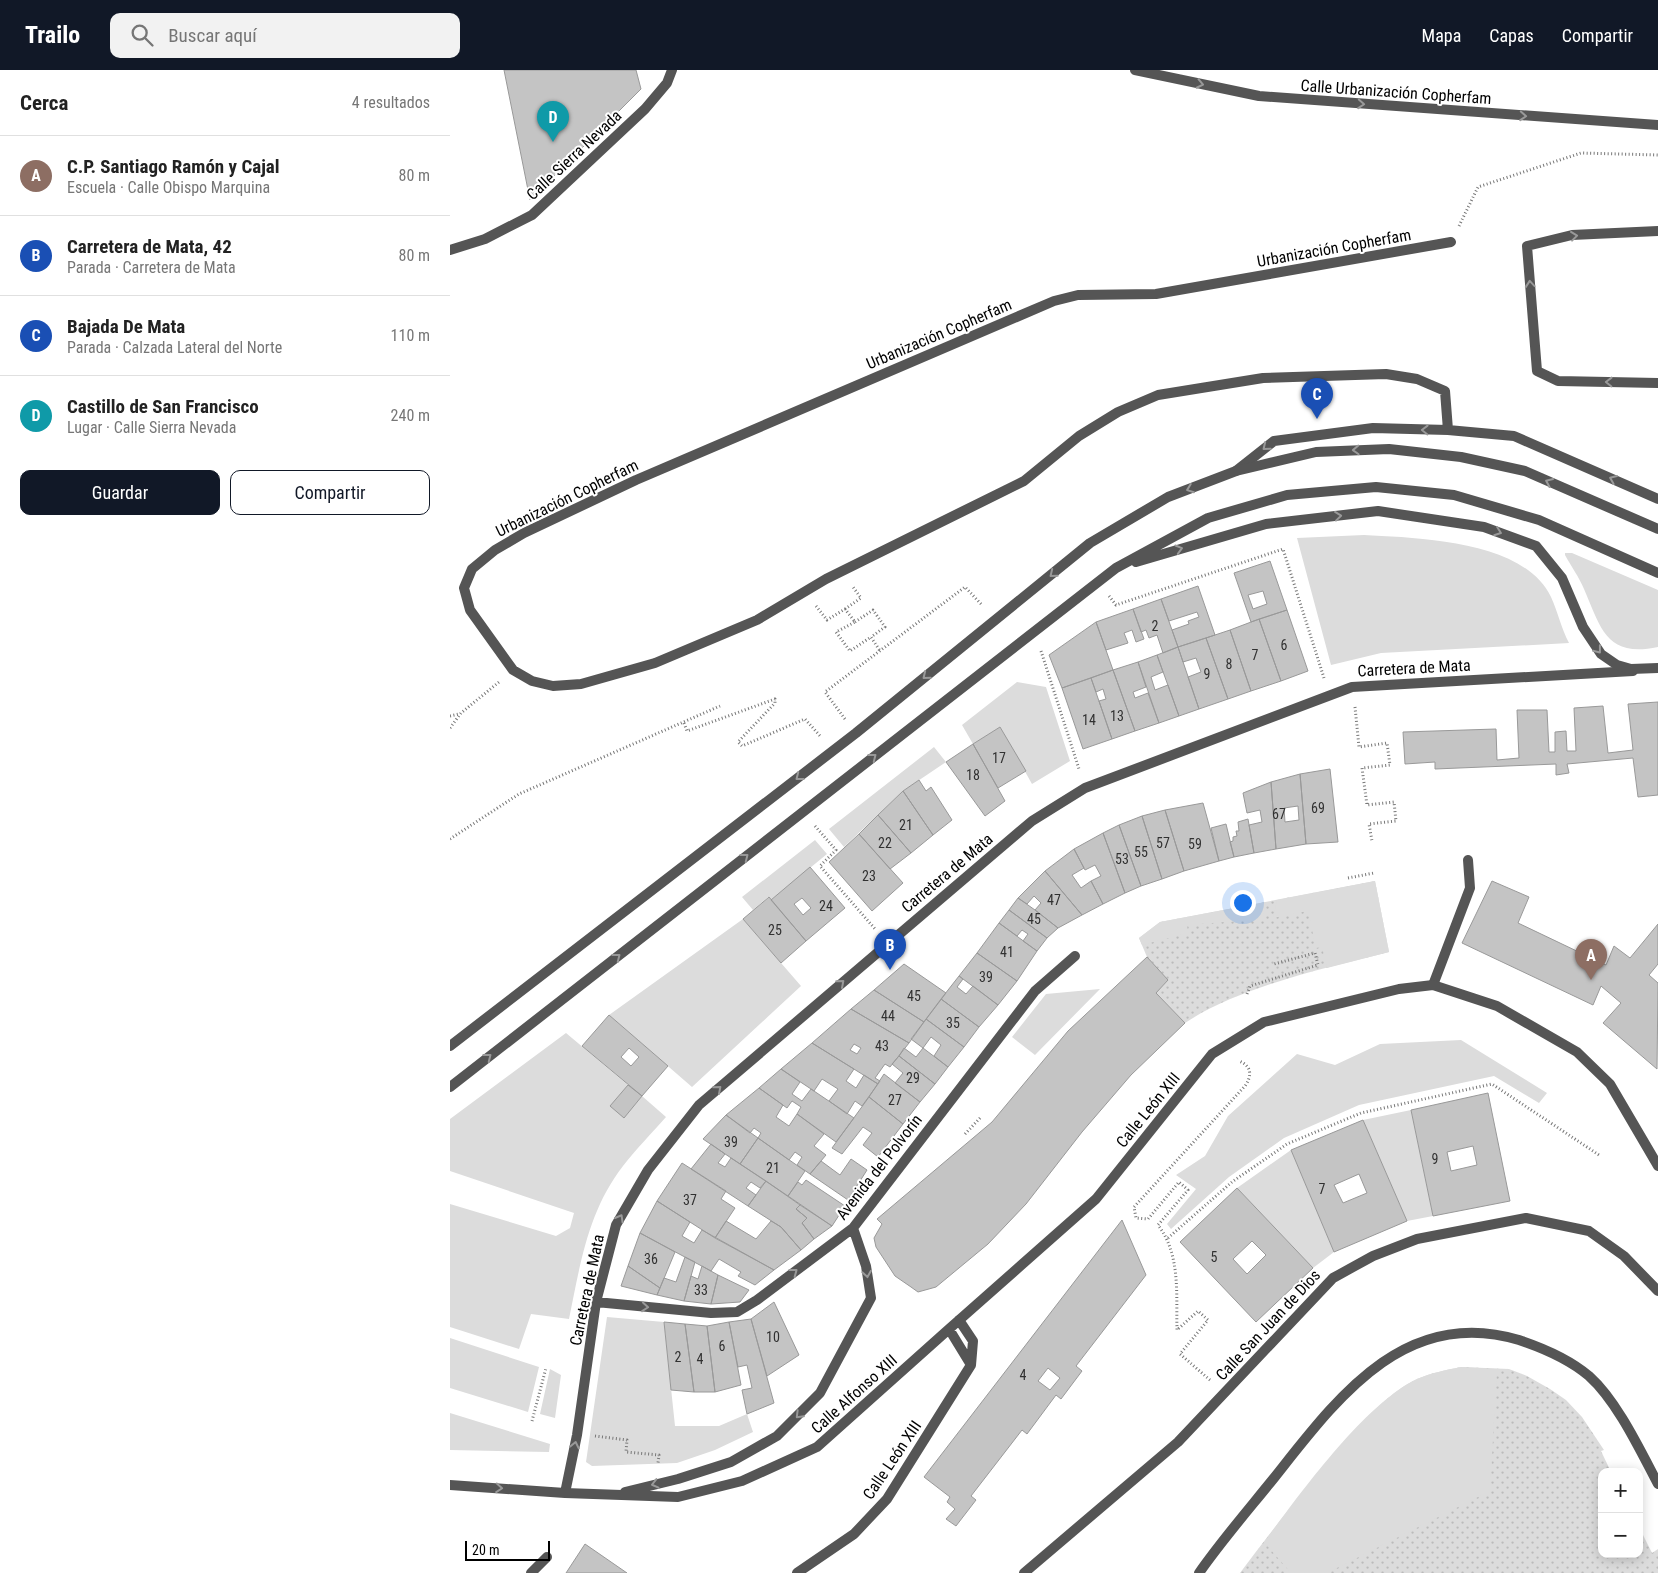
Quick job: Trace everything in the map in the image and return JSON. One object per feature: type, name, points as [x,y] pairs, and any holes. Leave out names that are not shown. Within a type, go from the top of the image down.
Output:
[{"type":"street","name":"Calle Sierra Nevada","points":[[450,250],[485,239],[532,216],[645,109],[667,83],[672,70]]},
{"type":"street","name":"Calle Urbanización Copherfam","points":[[1135,70],[1259,96],[1658,125]]},
{"type":"street","points":[[1658,231],[1572,235],[1526,246],[1536,371],[1558,382],[1658,383]]},
{"type":"street","name":"Urbanización Copherfam","points":[[1448,430],[1446,391],[1417,380],[1386,374],[1263,378],[1158,395],[1118,412],[1079,436],[1024,480],[826,579],[757,620],[655,663],[581,684],[553,686],[532,681],[513,670],[470,610],[464,588],[472,570],[495,550],[524,533],[636,480],[1054,302],[1078,295],[1156,294],[1451,242]]},
{"type":"street","points":[[1236,471],[1274,441],[1374,428],[1448,430],[1514,436],[1658,498]]},
{"type":"street","points":[[450,1046],[856,733],[1090,543],[1168,497],[1236,471],[1316,452],[1389,449],[1461,457],[1525,471],[1658,529]]},
{"type":"street","points":[[450,1087],[1116,568],[1208,518],[1287,495],[1376,487],[1454,495],[1539,520],[1658,573]]},
{"type":"street","points":[[1116,568],[1266,524],[1378,511],[1484,527],[1536,546],[1562,578],[1583,627],[1601,654],[1617,665],[1631,669],[1658,669]]},
{"type":"street","name":"Carretera de Mata","points":[[565,1493],[577,1435],[596,1302],[616,1225],[648,1170],[699,1105],[1032,821],[1085,788],[1352,686],[1646,670]]},
{"type":"street","points":[[1468,860],[1470,888],[1432,985],[1497,1006],[1577,1052],[1610,1084],[1658,1166]]},
{"type":"street","name":"Avenida del Polvorín","points":[[596,1302],[711,1313],[737,1312],[757,1300],[853,1228],[1034,991],[1075,956]]},
{"type":"street","name":"Calle León XIII","points":[[949,1329],[1096,1199],[1212,1054],[1264,1022],[1400,989],[1432,985]]},
{"type":"street","name":"Calle San Juan de Dios","points":[[1024,1573],[1178,1442],[1333,1278],[1373,1256],[1417,1239],[1526,1218],[1589,1231],[1624,1256],[1658,1291]]},
{"type":"street","points":[[615,1495],[731,1462],[777,1436],[820,1394],[871,1298],[866,1266],[853,1228]]},
{"type":"street","name":"Calle León XIII","points":[[797,1573],[854,1534],[887,1499],[971,1365],[974,1341],[959,1320]]},
{"type":"street","points":[[949,1329],[971,1365]]},
{"type":"street","name":"Calle Alfonso XIII","points":[[565,1493],[678,1497],[742,1481],[817,1447],[949,1329]]},
{"type":"street","points":[[1200,1573],[1322,1418],[1349,1388],[1381,1362],[1408,1348],[1437,1337],[1465,1332],[1495,1333],[1546,1349],[1589,1376],[1622,1418],[1658,1484]]},
{"type":"street","points":[[450,1485],[565,1493]]},
{"type":"street","points":[[531,1573],[547,1557]]},
{"type":"path","points":[[1451,242],[1478,186],[1581,153],[1658,155]]},
{"type":"path","points":[[1099,581],[1116,606],[1283,549],[1329,695]]},
{"type":"path","points":[[822,600],[815,604],[827,620],[861,598],[850,583]]},
{"type":"path","points":[[856,733],[824,692],[965,587],[996,620]]},
{"type":"path","points":[[845,609],[856,622]]},
{"type":"path","points":[[873,610],[885,627],[871,637],[850,651],[836,632],[856,622],[873,610]]},
{"type":"path","points":[[1035,631],[1085,788]]},
{"type":"path","points":[[871,637],[880,651]]},
{"type":"path","points":[[450,728],[461,714],[513,670]]},
{"type":"path","points":[[1352,686],[1360,746],[1388,743],[1390,765],[1362,768],[1366,805],[1394,802],[1396,821],[1369,824],[1372,841]]},
{"type":"path","points":[[684,723],[687,731],[775,699],[775,702],[738,742],[742,746],[805,719],[833,751]]},
{"type":"path","points":[[450,839],[519,794],[720,706]]},
{"type":"path","points":[[450,716],[461,714]]},
{"type":"path","points":[[803,812],[836,850],[820,866],[888,944]]},
{"type":"path","points":[[1348,878],[1374,874]]},
{"type":"path","points":[[1247,994],[1250,986],[1318,965],[1315,953],[1274,964]]},
{"type":"path","points":[[1212,1054],[1224,1066],[1232,1061],[1242,1061],[1251,1072],[1250,1080],[1134,1207],[1136,1218],[1148,1219],[1179,1182],[1188,1190],[1158,1226],[1168,1238],[1174,1257],[1177,1330],[1198,1311],[1208,1320],[1180,1354],[1226,1393]]},
{"type":"path","points":[[1168,1238],[1232,1182],[1287,1144],[1361,1112],[1492,1084],[1598,1155]]},
{"type":"path","points":[[965,1134],[981,1117]]},
{"type":"path","points":[[532,1421],[546,1368]]},
{"type":"path","points":[[577,1435],[627,1440],[626,1452],[659,1455],[656,1484]]},
{"type":"shaded area","points":[[1364,535],[1412,538],[1468,546],[1494,553],[1518,564],[1537,578],[1551,597],[1569,643],[1381,653],[1331,665],[1297,538]]},
{"type":"shaded area","points":[[1565,553],[1572,553],[1658,590],[1658,647],[1627,648],[1616,644],[1608,637],[1595,616],[1582,585]]},
{"type":"shaded area","points":[[1017,682],[1046,687],[1070,761],[1032,784],[1000,727],[973,744],[962,725]]},
{"type":"shaded area","points":[[934,747],[946,762],[903,791],[844,847],[829,829]]},
{"type":"shaded area","points":[[815,840],[827,854],[771,900],[768,897],[753,910],[742,897]]},
{"type":"shaded area","points":[[1375,881],[1389,952],[1311,972],[1256,989],[1207,1010],[1185,1023],[1156,993],[1168,980],[1147,957],[1139,938],[1160,922]]},
{"type":"shaded area","points":[[1375,881],[1389,952],[1327,968],[1322,947],[1316,948],[1308,911],[1273,918],[1277,900]]},
{"type":"shaded area","points":[[1266,902],[1263,919],[1187,925],[1188,933],[1142,945],[1139,938],[1160,922]]},
{"type":"shaded area","points":[[743,919],[801,986],[692,1087],[609,1015]]},
{"type":"shaded area","points":[[1100,989],[1035,1055],[1012,1037],[1046,994]]},
{"type":"shaded area","points":[[566,1033],[628,1085],[611,1106],[624,1117],[642,1096],[666,1117],[623,1166],[601,1201],[587,1239],[569,1319],[531,1314],[519,1349],[450,1327],[450,1204],[556,1236],[570,1228],[574,1213],[450,1171],[450,1119]]},
{"type":"shaded area","points":[[1461,1040],[1547,1093],[1539,1103],[1494,1076],[1359,1105],[1284,1138],[1229,1177],[1171,1229],[1167,1224],[1196,1189],[1176,1175],[1205,1156],[1228,1116],[1297,1054],[1335,1065],[1380,1044]]},
{"type":"shaded area","points":[[1411,1110],[1433,1216],[1407,1221],[1363,1120]]},
{"type":"shaded area","points":[[1291,1150],[1334,1252],[1313,1268],[1237,1188]]},
{"type":"shaded area","points":[[607,1317],[664,1322],[675,1426],[719,1426],[747,1414],[753,1432],[715,1450],[677,1463],[592,1466],[586,1462]]},
{"type":"shaded area","points":[[450,1338],[539,1367],[528,1412],[450,1388]]},
{"type":"shaded area","points":[[1461,1367],[1509,1369],[1527,1376],[1566,1400],[1582,1417],[1604,1450],[1601,1451],[1609,1468],[1598,1468],[1598,1558],[1643,1558],[1643,1535],[1652,1553],[1658,1549],[1658,1573],[1240,1573],[1278,1523],[1361,1424],[1396,1392],[1417,1379],[1433,1373]]},
{"type":"shaded area","points":[[1461,1367],[1497,1369],[1490,1491],[1327,1573],[1291,1573],[1264,1542],[1314,1476],[1355,1429],[1397,1391],[1422,1377]]},
{"type":"shaded area","points":[[550,1369],[561,1375],[555,1418],[540,1414]]},
{"type":"shaded area","points":[[450,1413],[550,1444],[549,1452],[450,1450]]},
{"type":"building","points":[[504,70],[636,70],[641,89],[530,200]]},
{"type":"building","points":[[1270,561],[1287,610],[1251,622],[1234,573]],"holes":[[[1263,591],[1267,604],[1253,609],[1248,595]]]},
{"type":"building","points":[[1198,586],[1215,635],[1178,647],[1172,630],[1189,624],[1188,621],[1199,617],[1197,612],[1169,621],[1161,599]]},
{"type":"building","points":[[1161,599],[1178,647],[1163,653],[1157,635],[1149,638],[1146,630],[1141,632],[1133,609]]},
{"type":"building","points":[[1133,609],[1144,639],[1136,642],[1132,630],[1124,633],[1128,643],[1106,650],[1096,622]]},
{"type":"building","points":[[1287,610],[1308,671],[1281,681],[1259,619]]},
{"type":"building","points":[[1259,619],[1281,681],[1251,691],[1230,630]]},
{"type":"building","points":[[1096,622],[1113,670],[1062,688],[1049,655]]},
{"type":"building","points":[[1230,630],[1251,691],[1228,699],[1206,638]]},
{"type":"building","points":[[1206,638],[1228,699],[1199,709],[1188,677],[1201,672],[1196,658],[1183,662],[1178,647]]},
{"type":"building","points":[[1178,647],[1199,709],[1179,716],[1157,655]]},
{"type":"building","points":[[1157,655],[1163,672],[1151,677],[1155,690],[1168,685],[1179,716],[1159,723],[1138,662]]},
{"type":"building","points":[[1138,662],[1146,687],[1133,692],[1135,698],[1148,693],[1159,723],[1135,731],[1113,670]]},
{"type":"building","points":[[1113,670],[1135,731],[1112,739],[1099,701],[1106,699],[1103,689],[1096,692],[1091,678]]},
{"type":"building","points":[[1091,678],[1112,739],[1083,749],[1062,688]]},
{"type":"building","points":[[1658,702],[1658,795],[1638,797],[1633,758],[1567,764],[1569,773],[1556,775],[1556,764],[1435,769],[1435,762],[1405,764],[1403,732],[1496,729],[1497,760],[1519,758],[1517,710],[1547,710],[1549,752],[1555,752],[1555,732],[1566,731],[1567,751],[1576,751],[1574,708],[1603,706],[1608,753],[1633,750],[1628,704]]},
{"type":"building","points":[[1000,727],[1026,771],[998,788],[973,744]]},
{"type":"building","points":[[973,744],[1005,801],[985,816],[946,762]]},
{"type":"building","points":[[1330,769],[1338,842],[1306,844],[1300,774]]},
{"type":"building","points":[[1300,774],[1306,844],[1276,849],[1271,782]],"holes":[[[1298,806],[1299,820],[1285,822],[1284,808]]]},
{"type":"building","points":[[919,780],[926,791],[931,787],[952,820],[933,835],[903,791]]},
{"type":"building","points":[[1271,782],[1276,849],[1254,853],[1249,825],[1262,822],[1260,810],[1247,813],[1243,793]]},
{"type":"building","points":[[903,791],[933,835],[911,853],[878,815]]},
{"type":"building","points":[[1203,803],[1219,861],[1184,871],[1165,810]]},
{"type":"building","points":[[1165,810],[1184,871],[1162,879],[1142,816]]},
{"type":"building","points":[[878,815],[911,853],[890,869],[859,834]]},
{"type":"building","points":[[1142,816],[1162,879],[1141,886],[1119,825]]},
{"type":"building","points":[[1248,819],[1254,853],[1234,857],[1230,842],[1233,841],[1233,837],[1237,836],[1236,831],[1239,831],[1238,822]]},
{"type":"building","points":[[1226,824],[1234,857],[1219,861],[1211,828]]},
{"type":"building","points":[[1119,825],[1141,886],[1125,893],[1103,833]]},
{"type":"building","points":[[1103,833],[1125,893],[1103,904],[1091,881],[1101,876],[1095,865],[1085,870],[1074,849]]},
{"type":"building","points":[[859,834],[903,883],[872,911],[829,862]]},
{"type":"building","points":[[1074,849],[1084,868],[1072,875],[1081,888],[1091,881],[1103,904],[1082,915],[1045,871]]},
{"type":"building","points":[[810,867],[845,908],[806,941],[771,900]],"holes":[[[802,898],[811,908],[803,915],[794,904]]]},
{"type":"building","points":[[1045,871],[1082,915],[1058,928],[1035,910],[1041,903],[1034,896],[1027,904],[1018,898]]},
{"type":"building","points":[[1492,881],[1529,897],[1518,923],[1606,965],[1614,946],[1630,958],[1658,924],[1658,964],[1649,975],[1658,983],[1657,1069],[1603,1023],[1621,1003],[1601,986],[1593,1005],[1462,943]]},
{"type":"building","points":[[769,897],[806,941],[781,963],[743,919]]},
{"type":"building","points":[[1018,898],[1058,928],[1047,938],[1009,910]]},
{"type":"building","points":[[1009,910],[1047,938],[1037,951],[1023,941],[1028,934],[1022,930],[1017,936],[999,923]]},
{"type":"building","points":[[999,923],[1037,951],[1017,981],[977,953]]},
{"type":"building","points":[[977,953],[1017,981],[998,1005],[959,976]]},
{"type":"building","points":[[1147,957],[1168,980],[1156,993],[1185,1023],[1131,1075],[1082,1132],[1026,1204],[988,1244],[936,1287],[918,1292],[895,1276],[876,1247],[874,1238],[882,1224],[877,1219],[992,1122],[1068,1031]]},
{"type":"building","points":[[904,964],[946,993],[924,1022],[874,990]]},
{"type":"building","points":[[959,976],[963,979],[957,987],[966,994],[973,986],[998,1005],[979,1027],[941,999]]},
{"type":"building","points":[[874,990],[924,1022],[909,1043],[851,1009]]},
{"type":"building","points":[[941,999],[979,1027],[964,1047],[926,1019]]},
{"type":"building","points":[[851,1009],[909,1043],[890,1067],[885,1064],[875,1078],[880,1081],[878,1084],[812,1043]],"holes":[[[854,1044],[861,1048],[857,1054],[850,1050]]]},
{"type":"building","points":[[609,1015],[668,1066],[642,1096],[582,1046]],"holes":[[[629,1048],[639,1057],[631,1066],[621,1057]]]},
{"type":"building","points":[[926,1019],[964,1047],[948,1067],[934,1056],[941,1045],[931,1037],[923,1048],[911,1039]]},
{"type":"building","points":[[812,1043],[854,1069],[846,1081],[856,1088],[864,1075],[878,1084],[862,1106],[855,1101],[847,1114],[829,1101],[838,1089],[822,1079],[814,1091],[781,1069]]},
{"type":"building","points":[[904,1048],[916,1057],[923,1048],[948,1067],[935,1084],[899,1056]]},
{"type":"building","points":[[899,1056],[935,1084],[920,1102],[895,1083],[903,1073],[892,1064]]},
{"type":"building","points":[[781,1069],[800,1082],[792,1094],[802,1101],[811,1089],[854,1118],[836,1142],[797,1114],[801,1107],[792,1101],[787,1108],[759,1088]]},
{"type":"building","points":[[884,1074],[920,1102],[903,1124],[869,1097]]},
{"type":"building","points":[[628,1085],[642,1096],[624,1118],[610,1106]]},
{"type":"building","points":[[759,1088],[783,1105],[776,1117],[789,1126],[797,1114],[824,1134],[814,1146],[826,1155],[810,1174],[797,1165],[802,1157],[795,1152],[789,1160],[758,1138],[761,1133],[754,1128],[750,1133],[726,1115]]},
{"type":"building","points":[[1488,1093],[1510,1201],[1433,1216],[1411,1110]],"holes":[[[1473,1146],[1477,1165],[1451,1171],[1447,1152]]]},
{"type":"building","points":[[869,1097],[903,1124],[878,1157],[863,1145],[872,1133],[863,1127],[842,1154],[832,1148]]},
{"type":"building","points":[[726,1115],[758,1138],[740,1164],[703,1139]]},
{"type":"building","points":[[1363,1120],[1407,1221],[1334,1252],[1291,1150]],"holes":[[[1359,1174],[1367,1193],[1343,1203],[1334,1185]]]},
{"type":"building","points":[[758,1138],[805,1171],[788,1196],[740,1164]]},
{"type":"building","points":[[711,1144],[725,1154],[718,1163],[725,1167],[731,1158],[766,1181],[760,1188],[751,1182],[746,1188],[756,1195],[748,1206],[691,1169]]},
{"type":"building","points":[[851,1159],[867,1170],[848,1200],[810,1174],[821,1161],[840,1175]]},
{"type":"building","points":[[682,1163],[726,1191],[721,1199],[735,1208],[715,1238],[657,1201]]},
{"type":"building","points":[[806,1180],[845,1206],[832,1226],[788,1196],[798,1182],[802,1185]]},
{"type":"building","points":[[766,1181],[800,1205],[796,1209],[807,1218],[802,1223],[814,1239],[801,1250],[781,1227],[748,1206]]},
{"type":"building","points":[[1237,1188],[1313,1268],[1256,1322],[1180,1242]],"holes":[[[1252,1241],[1266,1255],[1247,1274],[1233,1259]]]},
{"type":"building","points":[[657,1201],[690,1222],[682,1236],[694,1243],[702,1230],[774,1270],[755,1285],[738,1276],[741,1272],[719,1259],[711,1271],[640,1233]]},
{"type":"building","points":[[800,1205],[832,1226],[814,1239],[802,1223],[807,1218],[796,1209]]},
{"type":"building","points":[[1122,1220],[1146,1275],[1076,1366],[1082,1371],[1061,1399],[1056,1395],[1027,1434],[1022,1430],[971,1496],[976,1500],[956,1526],[946,1519],[955,1509],[947,1502],[950,1497],[924,1477]],"holes":[[[1048,1368],[1060,1378],[1050,1390],[1038,1381]]]},
{"type":"building","points":[[726,1221],[756,1239],[771,1221],[781,1227],[801,1250],[774,1270],[715,1238]]},
{"type":"building","points":[[640,1233],[675,1252],[660,1288],[628,1266]]},
{"type":"building","points":[[685,1257],[695,1262],[684,1301],[657,1295],[664,1278],[676,1282]]},
{"type":"building","points":[[628,1266],[660,1288],[657,1295],[621,1286]]},
{"type":"building","points":[[702,1266],[718,1275],[711,1304],[684,1301],[691,1276],[698,1279]]},
{"type":"building","points":[[718,1275],[749,1290],[740,1302],[711,1304]]},
{"type":"building","points":[[774,1302],[799,1355],[767,1376],[751,1319]]},
{"type":"building","points":[[751,1319],[774,1403],[747,1414],[742,1390],[752,1388],[747,1365],[738,1367],[729,1322]]},
{"type":"building","points":[[664,1322],[685,1324],[694,1392],[671,1390]]},
{"type":"building","points":[[729,1322],[741,1385],[715,1392],[707,1326]]},
{"type":"building","points":[[685,1324],[707,1326],[715,1392],[694,1392]]},
{"type":"building","points":[[585,1544],[627,1573],[566,1573]]},
{"type":"place","name":"Castillo de San Francisco","points":[[553,142]]},
{"type":"place","name":"Bajada De Mata","points":[[1317,419]]},
{"type":"place","name":"Carretera de Mata, 42","points":[[890,970]]},
{"type":"place","name":"C.P. Santiago Ramón y Cajal","points":[[1591,980]]}]
